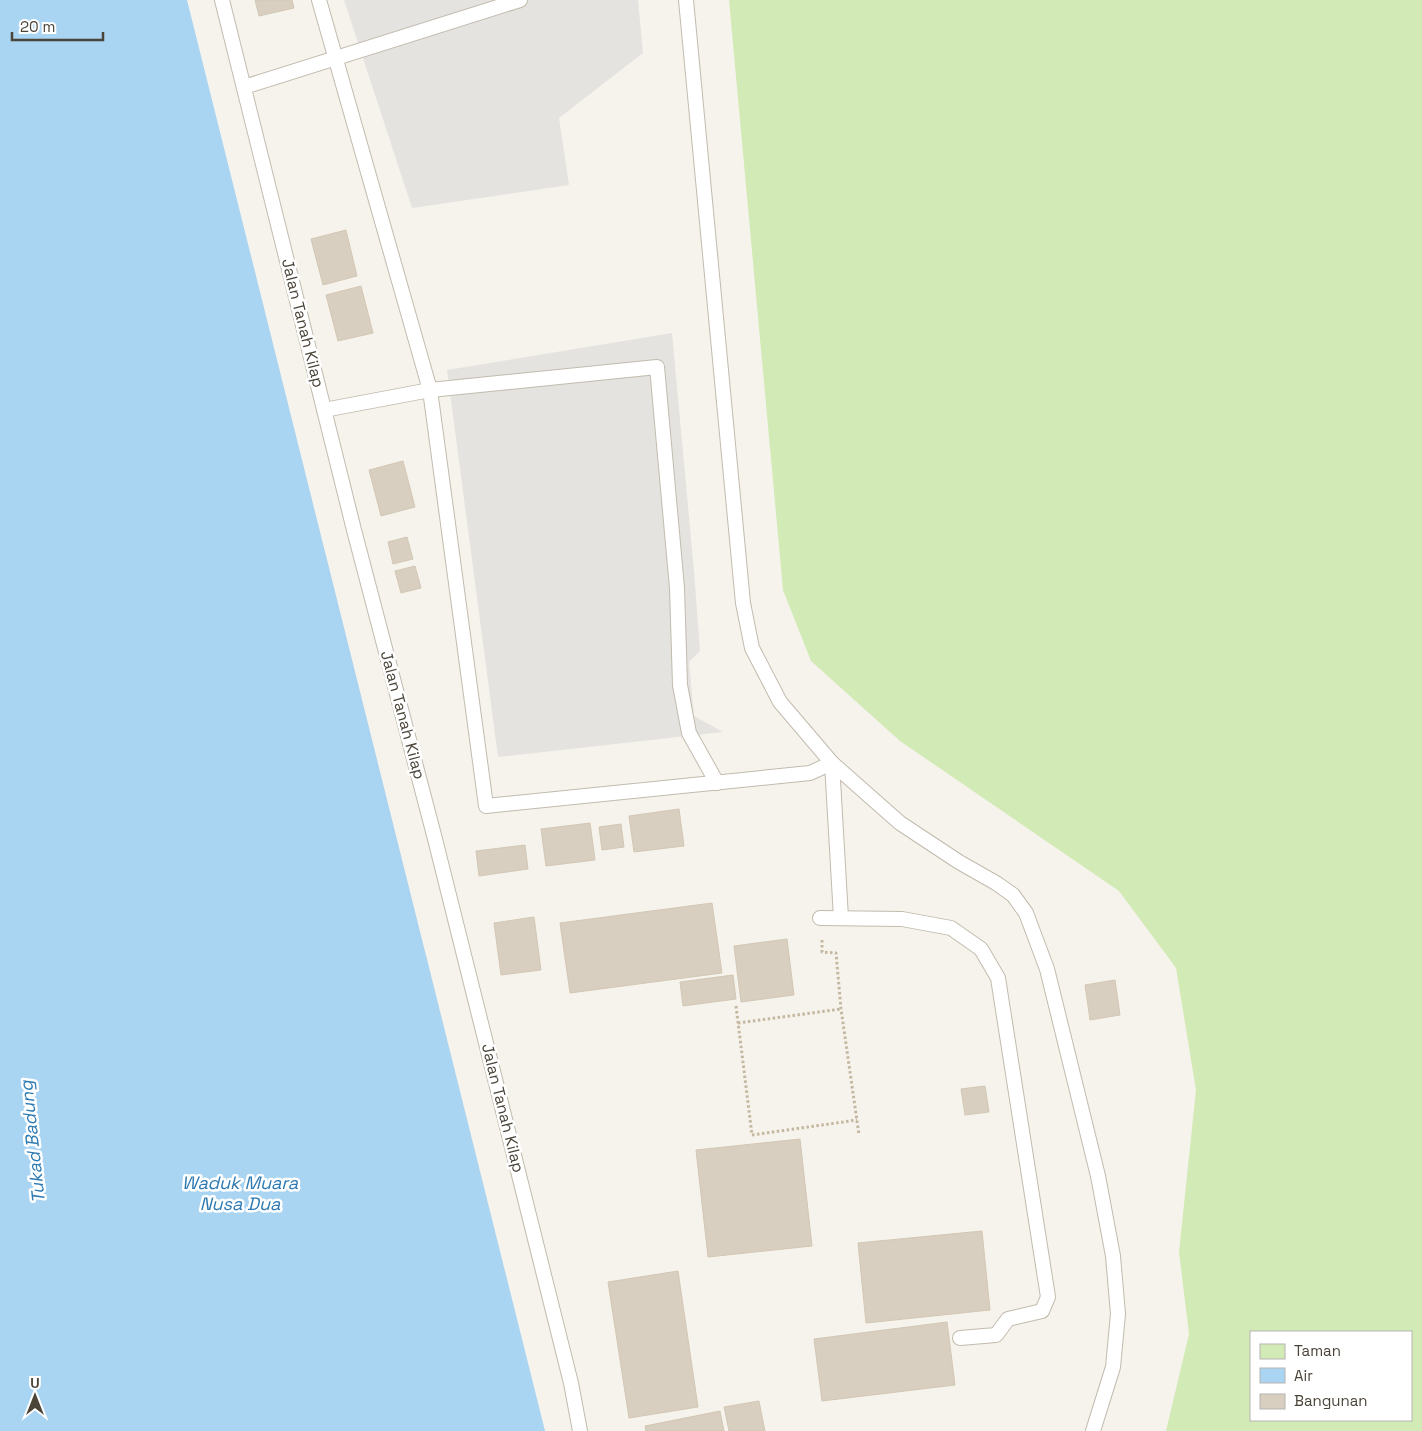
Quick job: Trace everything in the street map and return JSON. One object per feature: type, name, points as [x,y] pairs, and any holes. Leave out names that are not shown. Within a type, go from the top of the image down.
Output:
[{"type":"lane","name":"Jalan Tanah Kilap","points":[[222,0],[354,530],[435,839],[572,1383],[580,1431]]},
{"type":"lane","points":[[319,0],[430,390],[486,806],[810,773],[832,763]]},
{"type":"lane","points":[[244,87],[520,0]]},
{"type":"lane","points":[[686,0],[743,604],[752,648],[780,702],[832,763],[900,823],[1013,895],[1026,913],[1047,969],[1098,1176],[1113,1256],[1118,1314],[1113,1366],[1093,1431]]},
{"type":"lane","points":[[324,410],[430,390],[657,367],[676,588],[680,685],[689,733],[717,783]]},
{"type":"lane","points":[[832,763],[841,918]]},
{"type":"lane","points":[[820,918],[902,919],[951,928],[981,949],[998,978],[1048,1297],[1042,1312],[1008,1318],[996,1335],[960,1338]]},
{"type":"path","points":[[820,918],[822,952],[836,953],[841,1009],[859,1135]]},
{"type":"path","points":[[736,1006],[752,1135],[857,1120]]},
{"type":"path","points":[[738,1023],[841,1009]]},
{"type":"green space","points":[[729,0],[1422,0],[1422,1431],[1166,1431],[1189,1334],[1179,1252],[1196,1090],[1176,968],[1119,891],[900,741],[811,661],[783,590]]},
{"type":"shaded area","points":[[344,0],[638,0],[643,53],[559,118],[569,185],[412,208]]},
{"type":"shaded area","points":[[672,333],[700,651],[689,662],[694,716],[723,732],[498,757],[447,370]]},
{"type":"water","name":"Waduk Muara Nusa Dua","points":[[0,0],[187,0],[545,1431],[0,1431]]},
{"type":"building","points":[[255,0],[292,0],[294,8],[259,16]]},
{"type":"building","points":[[346,230],[357,276],[323,285],[311,239]]},
{"type":"building","points":[[361,286],[373,333],[338,341],[326,295]]},
{"type":"building","points":[[403,461],[415,507],[381,516],[369,470]]},
{"type":"building","points":[[407,537],[413,559],[393,564],[388,542]]},
{"type":"building","points":[[415,566],[421,588],[401,593],[395,571]]},
{"type":"building","points":[[679,809],[684,846],[634,852],[629,816]]},
{"type":"building","points":[[590,823],[595,860],[546,866],[541,829]]},
{"type":"building","points":[[621,824],[624,847],[602,850],[599,827]]},
{"type":"building","points":[[525,845],[528,869],[479,876],[476,851]]},
{"type":"building","points":[[712,903],[722,973],[570,993],[560,923]]},
{"type":"building","points":[[534,917],[541,970],[501,975],[494,923]]},
{"type":"building","points":[[787,939],[794,995],[741,1002],[734,946]]},
{"type":"building","points":[[733,975],[736,999],[683,1006],[680,982]]},
{"type":"building","points":[[1115,980],[1120,1015],[1090,1020],[1085,985]]},
{"type":"building","points":[[985,1086],[989,1112],[965,1115],[961,1089]]},
{"type":"building","points":[[800,1139],[812,1246],[708,1257],[696,1150]]},
{"type":"building","points":[[982,1231],[990,1310],[866,1323],[858,1243]]},
{"type":"building","points":[[678,1271],[698,1407],[629,1418],[608,1282]]},
{"type":"building","points":[[947,1322],[955,1385],[822,1401],[814,1339]]},
{"type":"building","points":[[759,1401],[765,1431],[729,1431],[724,1407]]},
{"type":"building","points":[[720,1411],[724,1431],[646,1431],[645,1426]]},
{"type":"water label","name":"Tukad Badung","points":[[32,1142]]}]
